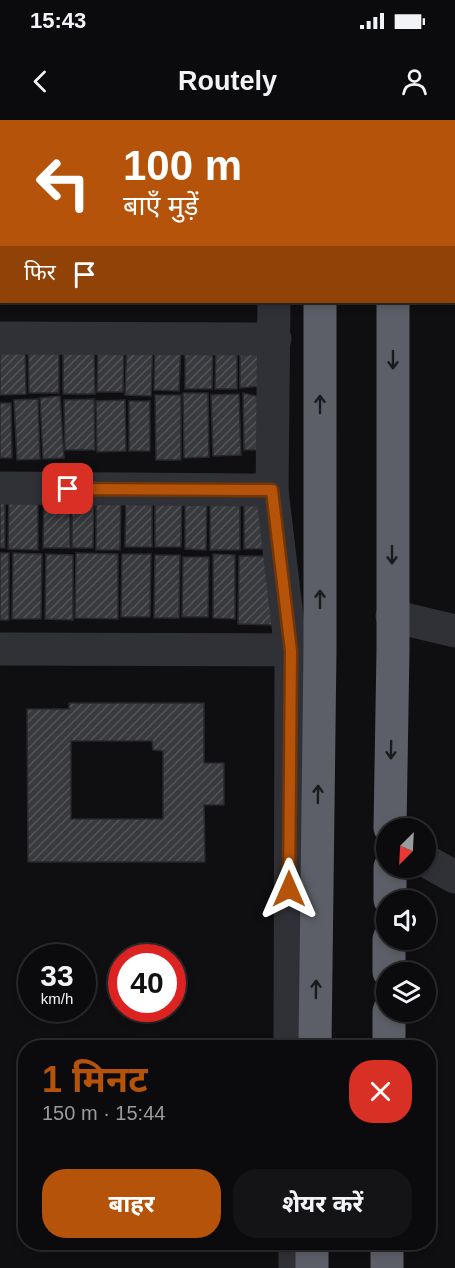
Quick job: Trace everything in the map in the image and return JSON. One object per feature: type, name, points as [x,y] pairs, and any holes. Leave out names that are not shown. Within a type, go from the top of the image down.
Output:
[{"type":"highway","points":[[315,1040],[305,650],[320,303]]},
{"type":"highway","points":[[390,818],[393,303]]},
{"type":"highway","points":[[388,1040],[389,1022]]},
{"type":"highway","points":[[312,1250],[312,1268]]},
{"type":"highway","points":[[387,1250],[387,1268]]},
{"type":"street","points":[[274,303],[272,490],[305,650],[290,1040]]},
{"type":"street","points":[[0,338],[275,339]]},
{"type":"street","points":[[0,488],[272,490]]},
{"type":"street","points":[[392,616],[455,631]]},
{"type":"street","points":[[0,649],[305,650]]},
{"type":"street","points":[[436,867],[455,877]]},
{"type":"street","points":[[295,1250],[295,1268]]},
{"type":"building","points":[[98,340],[124,341],[123,392],[97,392]]},
{"type":"building","points":[[59,341],[59,393],[29,393],[28,342]]},
{"type":"building","points":[[94,341],[95,394],[63,394],[63,342]]},
{"type":"building","points":[[127,341],[153,341],[151,396],[125,395]]},
{"type":"building","points":[[216,342],[237,343],[237,389],[215,389]]},
{"type":"building","points":[[155,343],[181,344],[179,391],[154,390]]},
{"type":"building","points":[[185,343],[213,343],[212,389],[185,389]]},
{"type":"building","points":[[240,343],[262,354],[263,386],[240,388]]},
{"type":"building","points":[[0,344],[25,344],[26,394],[0,395]]},
{"type":"building","points":[[183,393],[208,393],[209,457],[184,458]]},
{"type":"building","points":[[243,393],[260,397],[258,450],[244,450]]},
{"type":"building","points":[[239,394],[241,455],[213,456],[211,395]]},
{"type":"building","points":[[155,395],[181,395],[181,460],[156,460]]},
{"type":"building","points":[[60,396],[64,458],[43,459],[40,398]]},
{"type":"building","points":[[38,399],[40,459],[17,460],[14,400]]},
{"type":"building","points":[[94,399],[95,450],[65,450],[64,400]]},
{"type":"building","points":[[125,400],[126,451],[97,452],[96,401]]},
{"type":"building","points":[[129,401],[150,401],[150,451],[129,451]]},
{"type":"building","points":[[0,403],[11,403],[12,458],[0,458]]},
{"type":"building","points":[[44,489],[70,490],[70,548],[43,548]]},
{"type":"building","points":[[155,490],[182,491],[181,547],[155,547]]},
{"type":"building","points":[[0,491],[5,492],[5,548],[0,548]]},
{"type":"building","points":[[126,491],[152,491],[152,547],[125,547]]},
{"type":"building","points":[[9,492],[38,492],[38,550],[8,549]]},
{"type":"building","points":[[72,492],[94,492],[93,548],[72,548]]},
{"type":"building","points":[[96,494],[121,494],[120,550],[96,550]]},
{"type":"building","points":[[185,494],[207,495],[206,550],[185,549]]},
{"type":"building","points":[[244,496],[272,496],[272,549],[244,549]]},
{"type":"building","points":[[210,497],[240,497],[240,550],[210,550]]},
{"type":"building","points":[[0,553],[9,553],[9,620],[0,620]]},
{"type":"building","points":[[13,553],[42,554],[41,619],[12,619]]},
{"type":"building","points":[[76,553],[118,554],[118,619],[75,618]]},
{"type":"building","points":[[46,554],[73,555],[73,620],[45,619]]},
{"type":"building","points":[[122,554],[151,554],[150,617],[121,617]]},
{"type":"building","points":[[213,554],[235,555],[235,619],[213,618]]},
{"type":"building","points":[[155,555],[180,555],[179,618],[154,618]]},
{"type":"building","points":[[239,556],[273,556],[272,625],[238,624]]},
{"type":"building","points":[[183,557],[209,557],[208,617],[182,617]]},
{"type":"building","points":[[69,703],[204,703],[204,763],[224,763],[224,805],[204,805],[205,862],[28,862],[27,709],[69,709]],"holes":[[[71,741],[152,741],[153,750],[163,751],[163,819],[71,819]]]},
{"type":"route","points":[[68,489],[272,490],[291,651],[289,889]]}]
